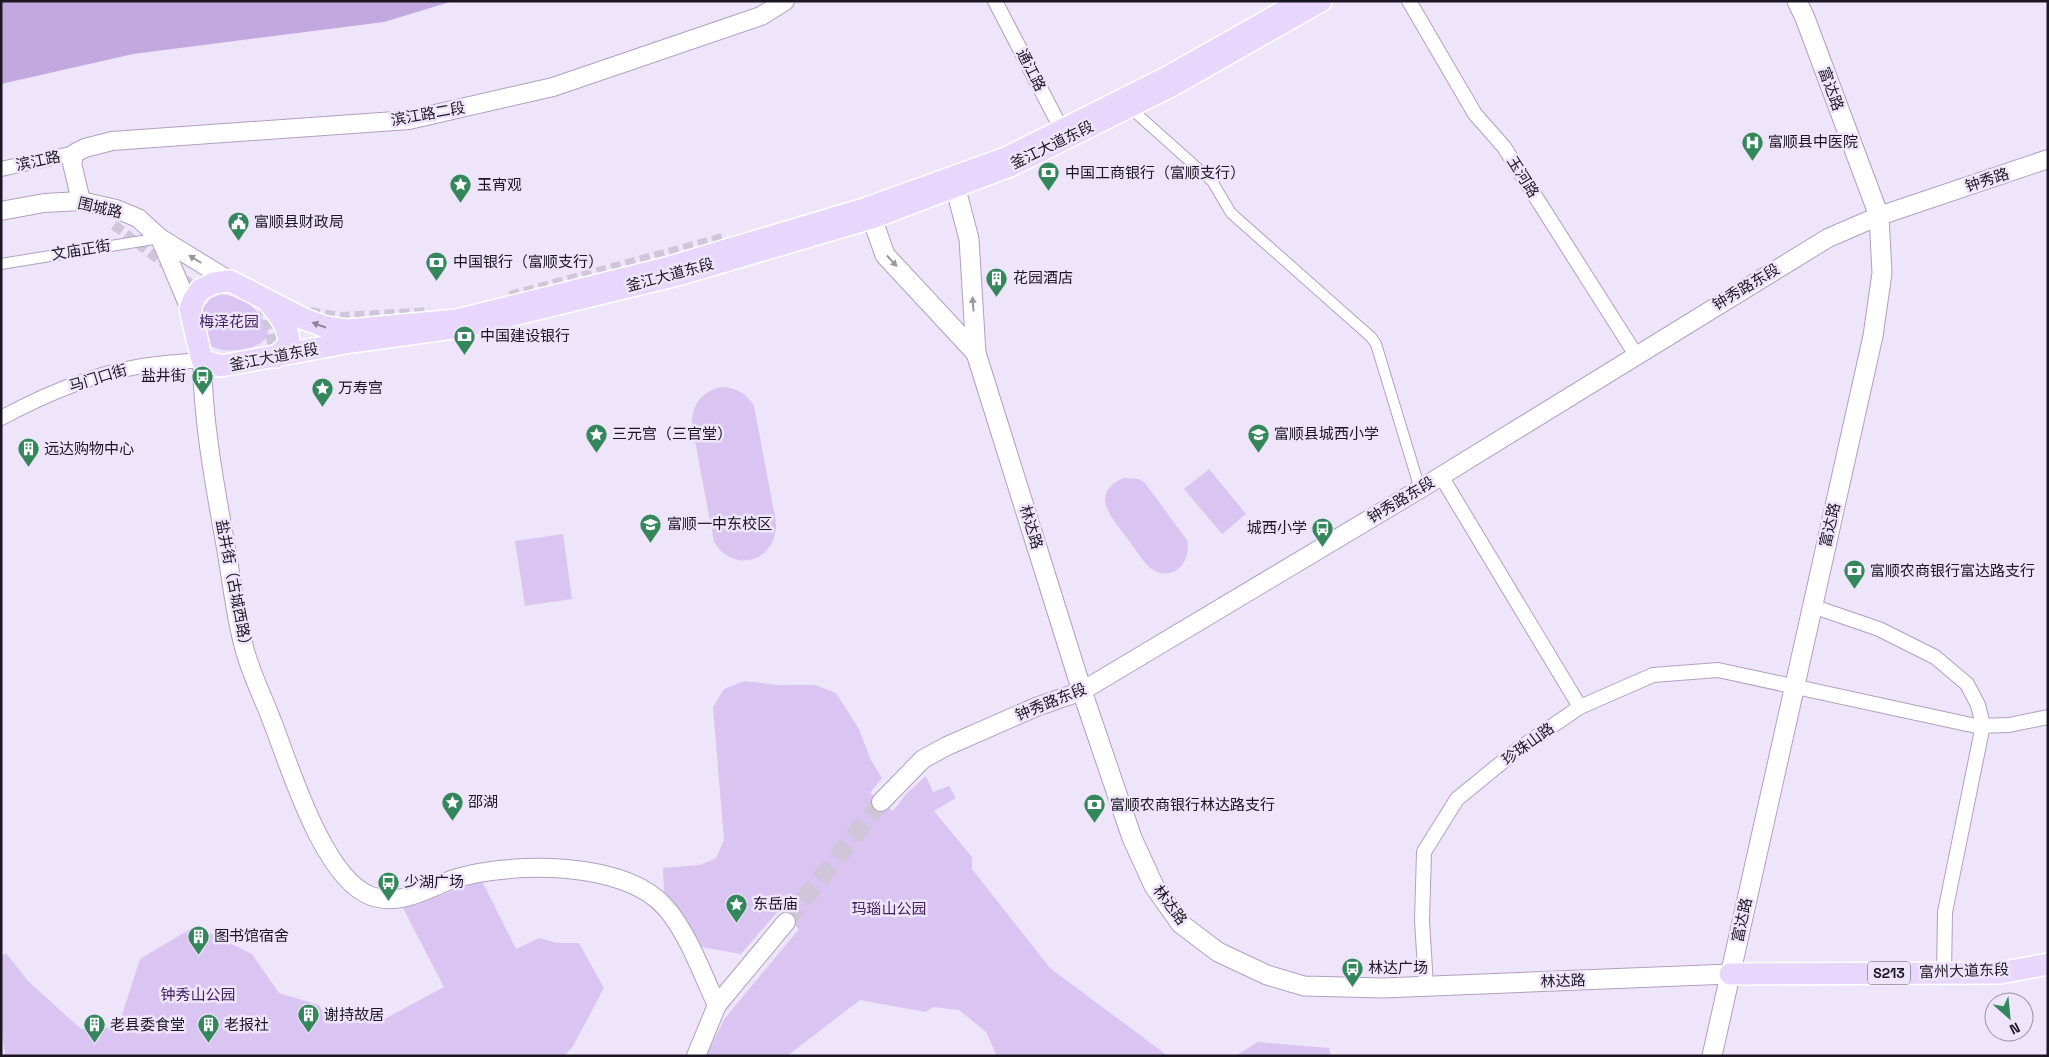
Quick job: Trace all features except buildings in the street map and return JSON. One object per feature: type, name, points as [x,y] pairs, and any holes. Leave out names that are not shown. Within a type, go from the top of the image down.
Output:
[{"type":"main road","name":"釜江大道东段","points":[[230,281],[304,319],[326,327],[340,329],[457,320],[666,268],[1010,166],[1302,1]]},
{"type":"main road","name":"釜江大道东段","points":[[1064,134],[1129,107],[1171,86],[1321,1]]},
{"type":"main road","name":"富达路","points":[[1712,1056],[1873,336],[1882,273],[1879,216],[1805,18],[1796,1]]},
{"type":"main road","name":"釜江大道东段","points":[[202,360],[221,366],[351,342],[468,326],[681,274],[872,218],[955,182]]},
{"type":"main road","points":[[955,182],[969,239],[976,353]]},
{"type":"main road","points":[[872,218],[886,255],[976,353]]},
{"type":"main road","points":[[202,360],[190,309],[194,298],[200,290],[214,283],[230,281]]},
{"type":"main road","points":[[265,298],[289,334],[289,344],[276,357]]},
{"type":"main road","name":"林达路","points":[[976,353],[1082,691],[1132,838],[1154,886],[1181,924],[1218,952],[1267,975],[1304,986],[1426,986],[1730,974]]},
{"type":"main road","name":"富州大道东段","points":[[1730,974],[2000,972],[2048,964]]},
{"type":"street","name":"滨江路二段","points":[[75,153],[85,148],[112,141],[408,120],[553,87],[761,16],[785,1]]},
{"type":"street","name":"通江路","points":[[995,1],[1064,134]]},
{"type":"street","name":"玉河路","points":[[1409,1],[1475,114],[1504,147],[1636,355]]},
{"type":"street","points":[[1129,107],[1212,182],[1231,213],[1371,337],[1376,344],[1420,489]]},
{"type":"street","name":"滨江路","points":[[1,170],[75,153]]},
{"type":"street","points":[[75,153],[72,163],[80,201]]},
{"type":"street","name":"钟秀路","points":[[1926,200],[2048,159]]},
{"type":"street","name":"钟秀路东段","points":[[881,802],[924,759],[947,746],[1036,707],[1082,691],[1420,489],[1828,238],[1879,216],[1926,200]]},
{"type":"street","name":"围城路","points":[[1,211],[44,203],[80,201],[116,209],[138,218],[160,238]]},
{"type":"street","points":[[160,238],[230,281]]},
{"type":"street","points":[[160,238],[190,309]]},
{"type":"street","name":"文庙正街","points":[[1,264],[56,253],[160,238]]},
{"type":"street","name":"马门口街","points":[[1,418],[30,402],[85,379],[137,366],[202,360]]},
{"type":"street","name":"盐井街（古城西路）","points":[[202,360],[202,395],[212,469],[244,648],[315,831],[344,876],[368,895],[388,901],[417,894],[457,878],[498,869],[534,867],[579,870],[614,878],[641,889],[665,906],[680,928],[717,1005]]},
{"type":"street","points":[[1441,476],[1580,707]]},
{"type":"street","points":[[1812,606],[1879,629],[1936,657],[1967,684],[1978,705],[1983,725],[1945,912],[1944,973]]},
{"type":"street","name":"珍珠山路","points":[[1426,986],[1422,920],[1424,852],[1457,798],[1517,750],[1580,707],[1653,675],[1718,670],[1983,725],[2008,724],[2048,717]]},
{"type":"street","points":[[696,1056],[717,1005],[786,922]]},
{"type":"green space","name":"梅泽花园","points":[[222,294],[244,301],[258,313],[268,327],[267,337],[261,343],[253,347],[234,350],[215,348],[208,344],[203,335],[201,310],[211,298]]},
{"type":"green space","points":[[722,387],[741,392],[754,406],[776,522],[775,535],[770,546],[763,554],[753,559],[732,558],[722,552],[714,542],[692,425],[693,411],[699,400],[709,392]]},
{"type":"green space","points":[[1209,469],[1246,514],[1222,534],[1184,489]]},
{"type":"green space","points":[[1124,478],[1139,479],[1145,483],[1187,540],[1188,547],[1185,561],[1176,571],[1163,573],[1151,569],[1111,517],[1105,500],[1107,492],[1113,484]]},
{"type":"green space","points":[[563,534],[572,599],[525,606],[515,541]]},
{"type":"green space","name":"玛瑙山公园","points":[[744,681],[778,685],[815,685],[836,693],[859,729],[871,760],[882,778],[870,793],[893,811],[906,794],[926,776],[933,792],[949,786],[956,798],[934,811],[972,857],[972,869],[1050,968],[1168,1056],[997,1056],[986,1032],[959,1010],[933,1007],[926,1012],[860,1000],[787,1056],[706,1056],[725,1018],[799,929],[779,910],[741,954],[701,947],[676,905],[664,894],[663,868],[700,865],[716,858],[724,840],[713,707],[724,689]]},
{"type":"green space","name":"钟秀山公园","points":[[482,881],[516,949],[539,938],[557,943],[579,943],[604,988],[573,1046],[564,1056],[5,1056],[1,1022],[1,956],[6,953],[28,981],[81,1029],[118,1027],[140,959],[195,926],[252,954],[279,993],[319,1005],[325,1016],[372,1019],[375,1024],[444,987],[403,908]]},
{"type":"green space","points":[[1258,1042],[1329,1048],[1331,1056],[1235,1056]]},
{"type":"shaded area","points":[[1,1],[453,1],[384,22],[133,54],[1,84]]},
{"type":"tunnel","points":[[114,225],[201,292]]},
{"type":"tunnel","points":[[510,296],[723,238],[728,252]]},
{"type":"tunnel","points":[[263,305],[274,350]]},
{"type":"tunnel","points":[[310,312],[341,317],[430,312]]},
{"type":"tunnel","points":[[786,922],[881,802]]},
{"type":"place","name":"富顺县中医院","points":[[1752,161]]},
{"type":"place","name":"中国工商银行（富顺支行）","points":[[1049,192]]},
{"type":"place","name":"玉宵观","points":[[461,204]]},
{"type":"place","name":"富顺县财政局","points":[[238,241]]},
{"type":"place","name":"中国银行（富顺支行）","points":[[437,281]]},
{"type":"place","name":"花园酒店","points":[[997,297]]},
{"type":"place","name":"中国建设银行","points":[[464,355]]},
{"type":"place","name":"盐井街","points":[[202,395]]},
{"type":"place","name":"万寿宫","points":[[322,407]]},
{"type":"place","name":"三元宫（三官堂）","points":[[596,453]]},
{"type":"place","name":"富顺县城西小学","points":[[1258,453]]},
{"type":"place","name":"远达购物中心","points":[[28,468]]},
{"type":"place","name":"富顺一中东校区","points":[[651,543]]},
{"type":"place","name":"城西小学","points":[[1323,547]]},
{"type":"place","name":"富顺农商银行富达路支行","points":[[1854,590]]},
{"type":"place","name":"邵湖","points":[[452,821]]},
{"type":"place","name":"富顺农商银行林达路支行","points":[[1094,824]]},
{"type":"place","name":"少湖广场","points":[[388,901]]},
{"type":"place","name":"东岳庙","points":[[737,923]]},
{"type":"place","name":"图书馆宿舍","points":[[198,955]]},
{"type":"place","name":"林达广场","points":[[1352,987]]},
{"type":"place","name":"谢持故居","points":[[308,1034]]},
{"type":"place","name":"老县委食堂","points":[[94,1044]]},
{"type":"place","name":"老报社","points":[[208,1044]]}]
